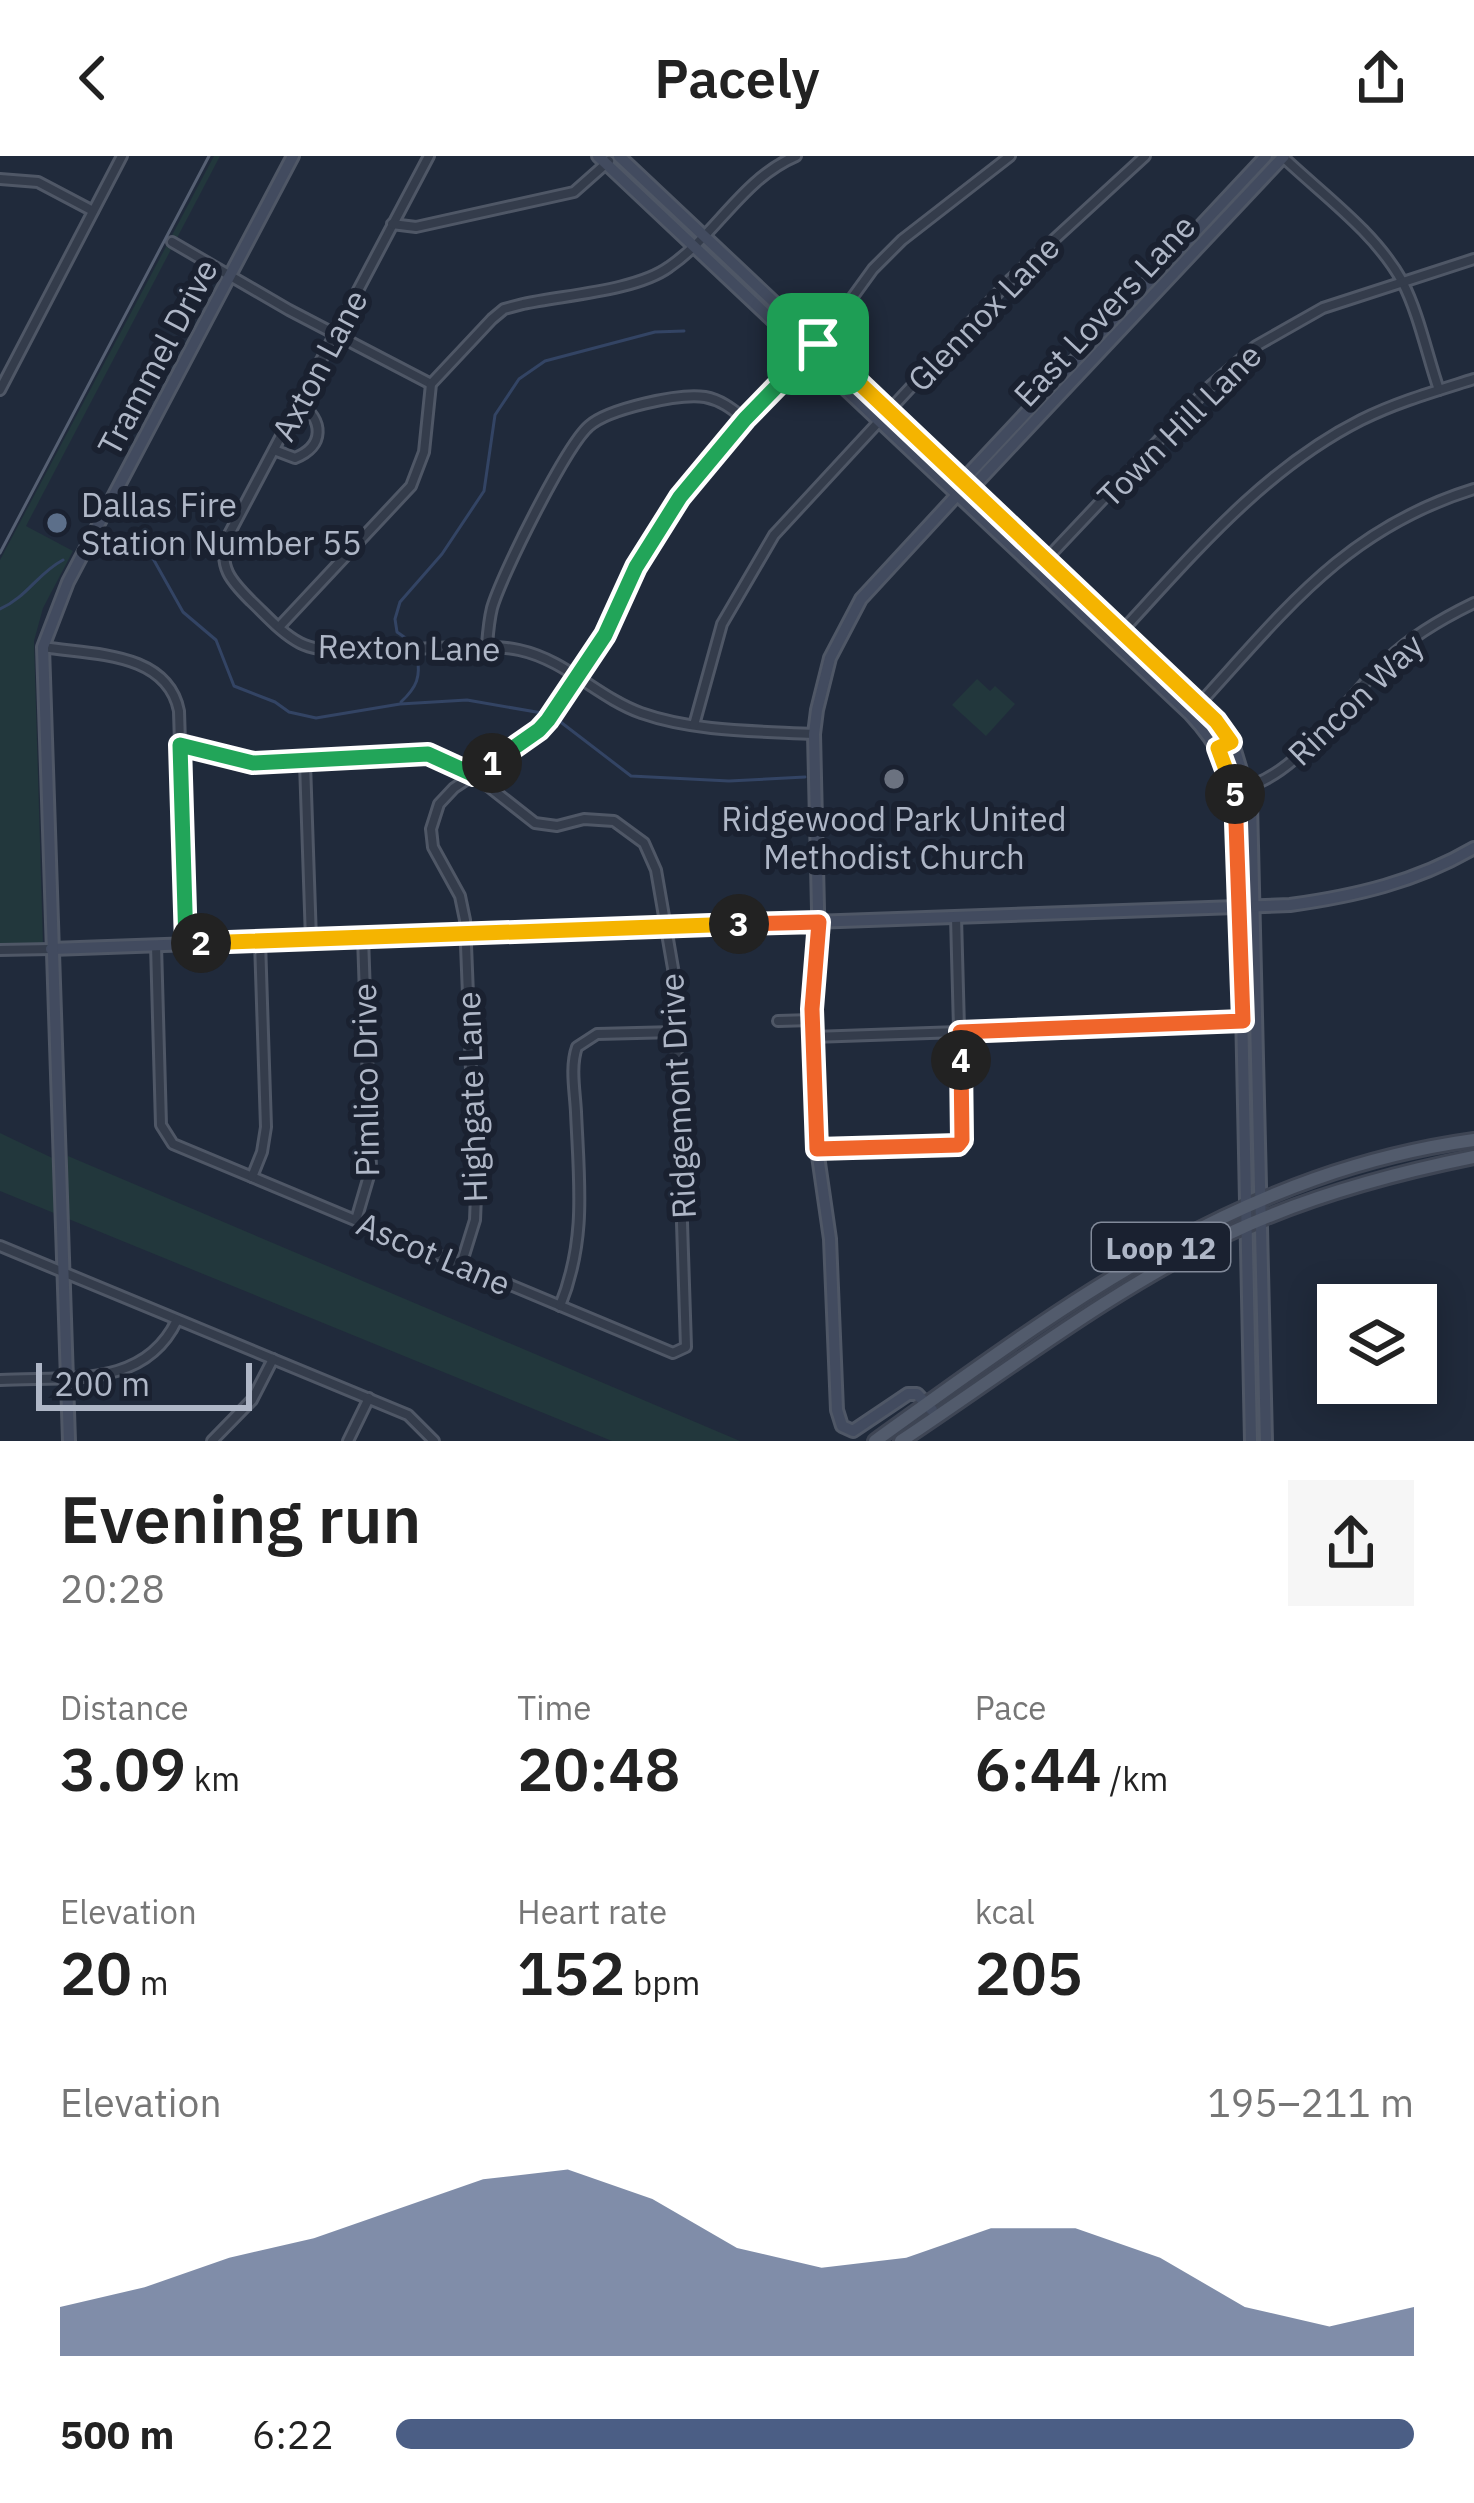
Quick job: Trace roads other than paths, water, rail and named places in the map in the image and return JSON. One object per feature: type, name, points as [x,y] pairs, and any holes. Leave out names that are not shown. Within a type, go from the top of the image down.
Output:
[{"type":"main road","name":"Loop 12","points":[[875,1441],[1042,1324],[1172,1241],[1261,1197],[1353,1166],[1474,1140]]},
{"type":"main road","points":[[1453,1143],[1456,1160]]},
{"type":"main road","name":"Loop 12","points":[[901,1441],[1168,1265],[1245,1226],[1385,1176],[1474,1157]]},
{"type":"main road","points":[[1042,1324],[1051,1339]]},
{"type":"street","points":[[0,390],[3,375],[122,156]]},
{"type":"street","name":"Trammel Drive","points":[[69,1441],[43,647],[68,582],[292,156]]},
{"type":"street","name":"Axton Lane","points":[[279,627],[232,583],[223,558],[227,538],[429,156]]},
{"type":"street","points":[[279,627],[411,486],[424,452],[431,384],[504,309],[654,276],[699,240],[753,183],[796,156]]},
{"type":"street","name":"Highgate Lane","points":[[461,1265],[472,1238],[476,1208],[466,934],[460,896],[436,854],[431,830],[439,804],[539,730],[605,635],[636,567],[680,497],[813,348],[873,269],[902,240],[1010,156]]},
{"type":"street","name":"Glennox Lane","points":[[694,725],[722,624],[758,556],[791,514],[1041,249],[1144,156]]},
{"type":"street","name":"East Lovers Lane","points":[[968,485],[1109,323],[1266,156]]},
{"type":"street","points":[[1283,156],[1360,230],[1402,281],[1438,390]]},
{"type":"street","name":"East Lovers Lane","points":[[926,1404],[917,1394],[908,1394],[853,1431],[842,1426],[837,1410],[828,1220],[817,1149],[812,1037],[819,922],[814,734],[824,676],[846,624],[872,585],[1120,332],[1283,156]]},
{"type":"street","points":[[392,224],[416,227],[560,196],[586,185],[609,158],[884,415],[958,494],[1123,631],[1200,704],[1231,742],[1249,788],[1250,1021],[1261,1197],[1251,1441]]},
{"type":"street","points":[[0,179],[38,182],[93,211]]},
{"type":"street","points":[[172,242],[431,384]]},
{"type":"street","name":"Town Hill Lane","points":[[1042,564],[1243,356],[1302,318],[1474,259]]},
{"type":"street","points":[[1109,323],[1120,332]]},
{"type":"street","points":[[1114,641],[1223,523],[1279,472],[1364,418],[1474,379]]},
{"type":"street","points":[[487,645],[499,589],[585,429],[616,411],[687,396],[718,400],[745,419]]},
{"type":"street","points":[[274,450],[295,458],[309,453],[318,440],[319,424],[313,412],[299,403]]},
{"type":"street","points":[[884,415],[968,485],[1218,748],[1234,790],[1247,908]]},
{"type":"street","points":[[1190,714],[1348,550],[1408,514],[1474,489]]},
{"type":"street","name":"Rincon Way","points":[[1234,790],[1272,779],[1408,641],[1474,603]]},
{"type":"street","name":"Rexton Lane","points":[[279,627],[304,645],[325,651],[487,645],[539,655],[640,712],[694,725],[814,734]]},
{"type":"street","points":[[43,647],[136,663],[157,672],[177,700],[186,944]]},
{"type":"street","points":[[1218,748],[1231,742]]},
{"type":"street","name":"Ridgemont Drive","points":[[180,745],[235,762],[305,763],[428,754],[474,775],[535,823],[556,826],[599,819],[614,821],[637,835],[656,870],[667,926],[676,1032],[686,1347]]},
{"type":"street","points":[[305,763],[311,940]]},
{"type":"street","points":[[0,950],[1247,908],[1366,893],[1438,867],[1474,848]]},
{"type":"street","points":[[817,1149],[958,1145],[962,1140],[956,917]]},
{"type":"street","name":"Pimlico Drive","points":[[356,1220],[371,1169],[363,937]]},
{"type":"street","points":[[252,1178],[266,1126],[260,941]]},
{"type":"street","name":"Ascot Lane","points":[[156,946],[161,1125],[166,1139],[673,1353],[686,1347]]},
{"type":"street","points":[[778,1022],[812,1020]]},
{"type":"street","points":[[812,1037],[1250,1021]]},
{"type":"street","points":[[1250,1021],[1245,1226],[1266,1441]]},
{"type":"street","points":[[560,1306],[574,1272],[580,1226],[574,1056],[585,1038],[597,1034],[676,1032]]},
{"type":"street","points":[[0,1246],[416,1420],[434,1441]]},
{"type":"street","points":[[0,1380],[107,1376],[137,1366],[162,1346],[177,1320]]},
{"type":"street","points":[[212,1441],[252,1400],[273,1359]]},
{"type":"street","points":[[348,1441],[369,1399]]},
{"type":"street","points":[[926,1404],[937,1417]]},
{"type":"waterway","points":[[407,639],[397,632],[400,602],[442,554],[484,491],[495,415],[519,379],[545,361],[655,332],[684,331]]},
{"type":"waterway","points":[[105,545],[131,545],[151,555],[183,612],[216,640],[234,686],[289,712],[316,718],[400,704],[467,700],[542,713]]},
{"type":"waterway","points":[[0,609],[63,560]]},
{"type":"waterway","points":[[401,702],[416,681],[417,655]]},
{"type":"waterway","points":[[558,720],[631,776],[729,781],[805,777]]},
{"type":"tram line","points":[[0,553],[209,156]]},
{"type":"place","name":"Dallas Fire Station Number 55","points":[[57,523]]},
{"type":"place","name":"Ridgewood Park United Methodist Church","points":[[894,779]]}]
